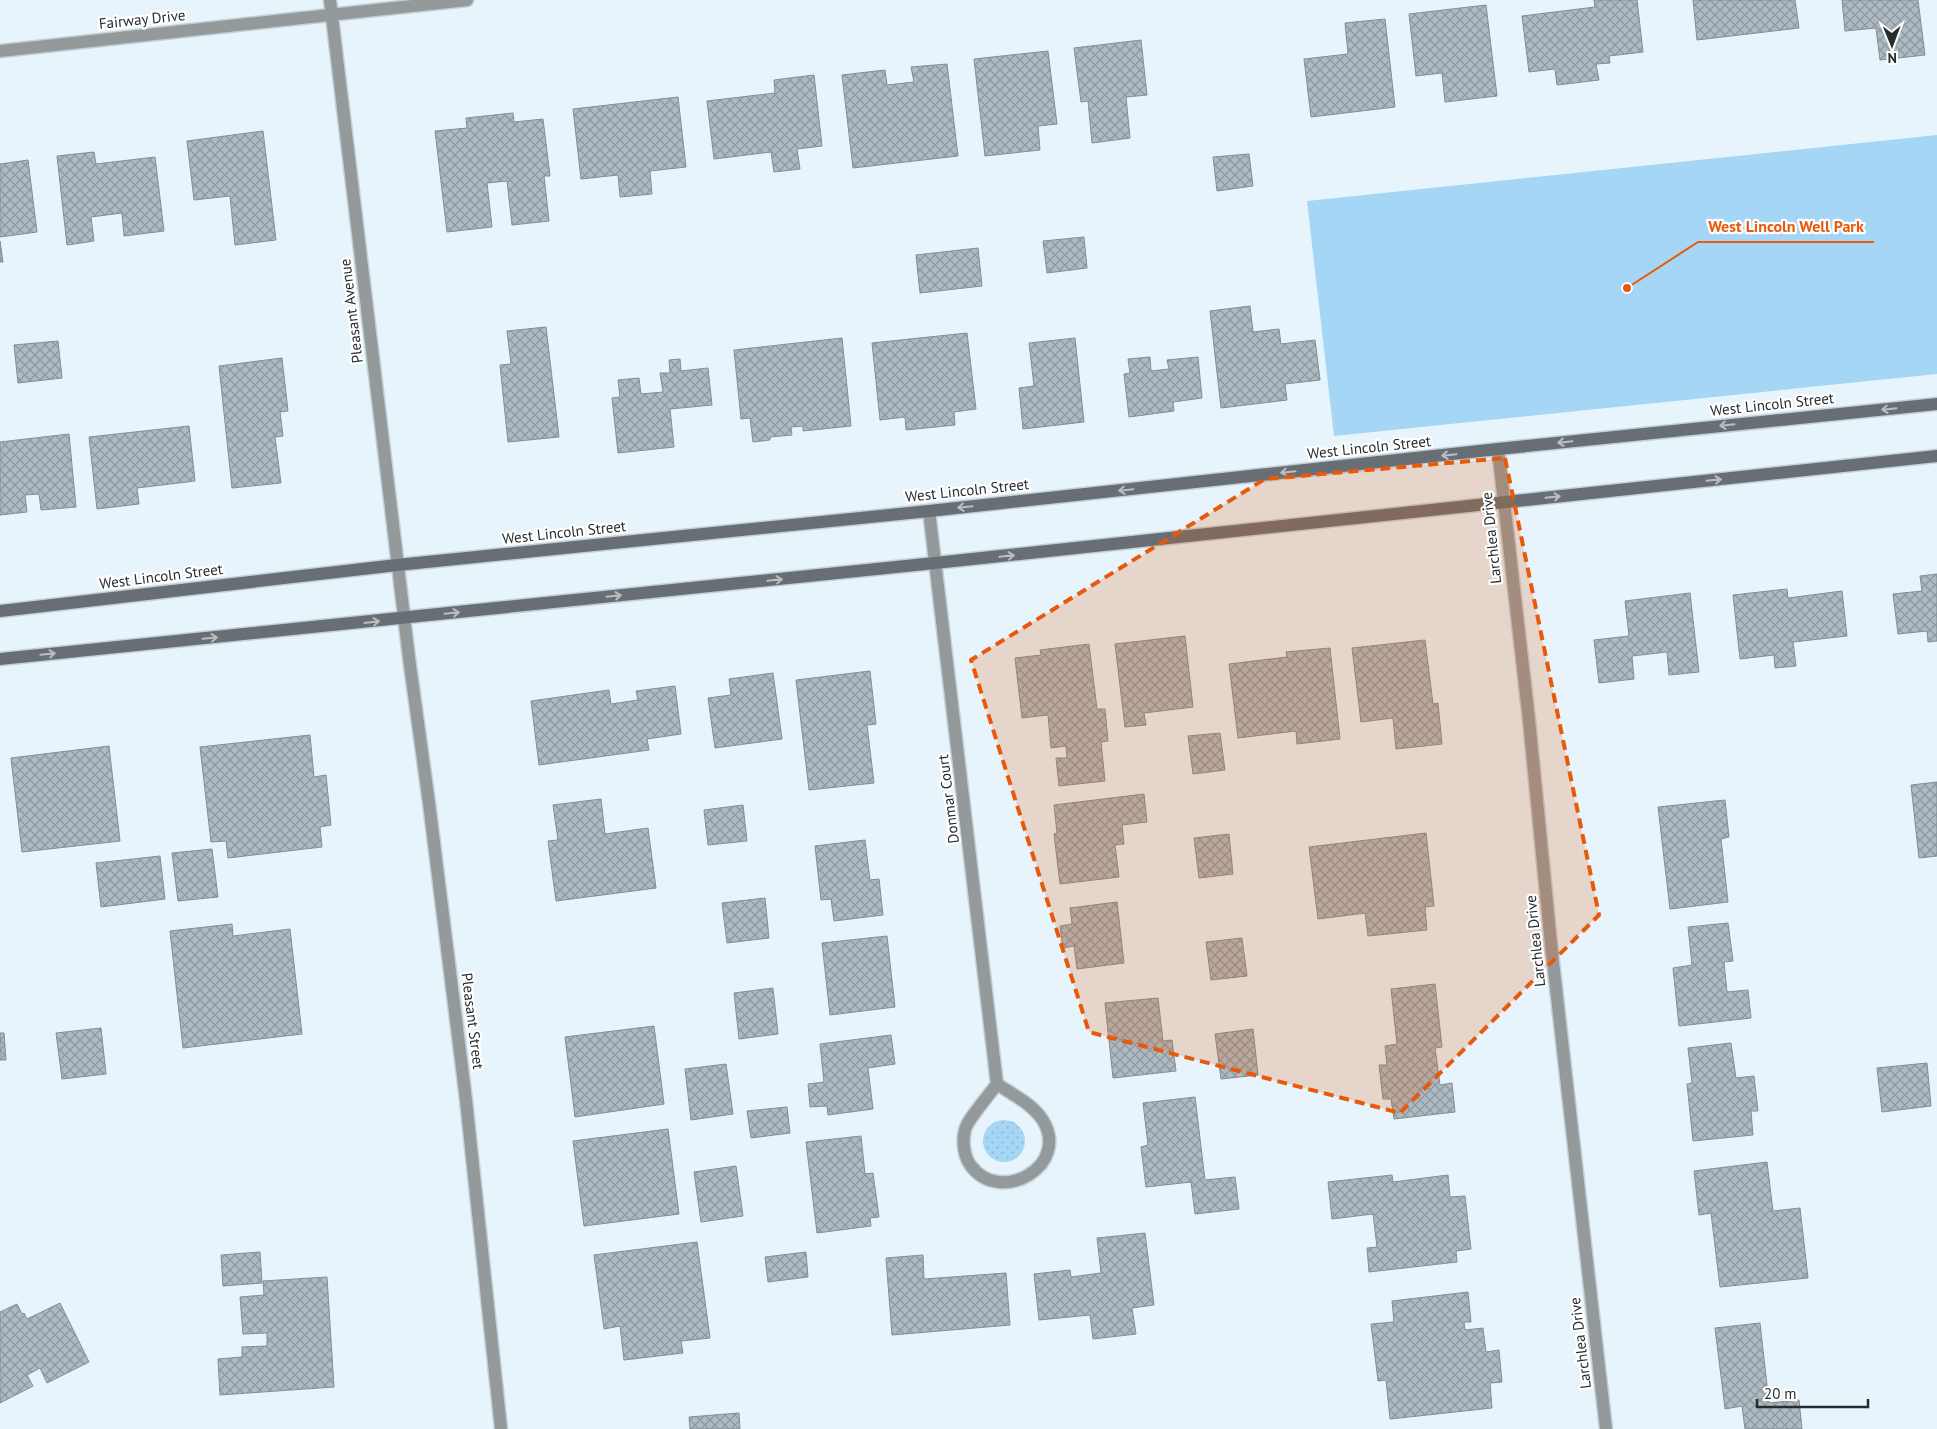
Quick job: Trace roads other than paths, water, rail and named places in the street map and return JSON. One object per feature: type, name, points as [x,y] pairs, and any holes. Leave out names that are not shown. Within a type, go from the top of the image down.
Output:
[{"type":"street","name":"Pleasant Avenue","points":[[330,0],[404,618]]},
{"type":"street","name":"Fairway Drive","points":[[0,51],[467,0]]},
{"type":"street","name":"West Lincoln Street","points":[[0,611],[397,565],[929,511],[1498,449],[1937,404]]},
{"type":"street","name":"Larchlea Drive","points":[[1498,449],[1529,720],[1551,944],[1606,1429]]},
{"type":"street","points":[[0,660],[1937,456]]},
{"type":"street","name":"Donmar Court","points":[[929,511],[997,1084]]},
{"type":"street","name":"Pleasant Street","points":[[404,618],[465,1090],[501,1429]]},
{"type":"street","points":[[997,1084],[1035,1112],[1042,1120],[1050,1141],[1047,1155],[1032,1174],[1020,1179],[1004,1182],[991,1181],[977,1174],[968,1162],[964,1143],[965,1129],[997,1084]]},
{"type":"place","name":"West Lincoln Well Park","points":[[1627,288]]}]
